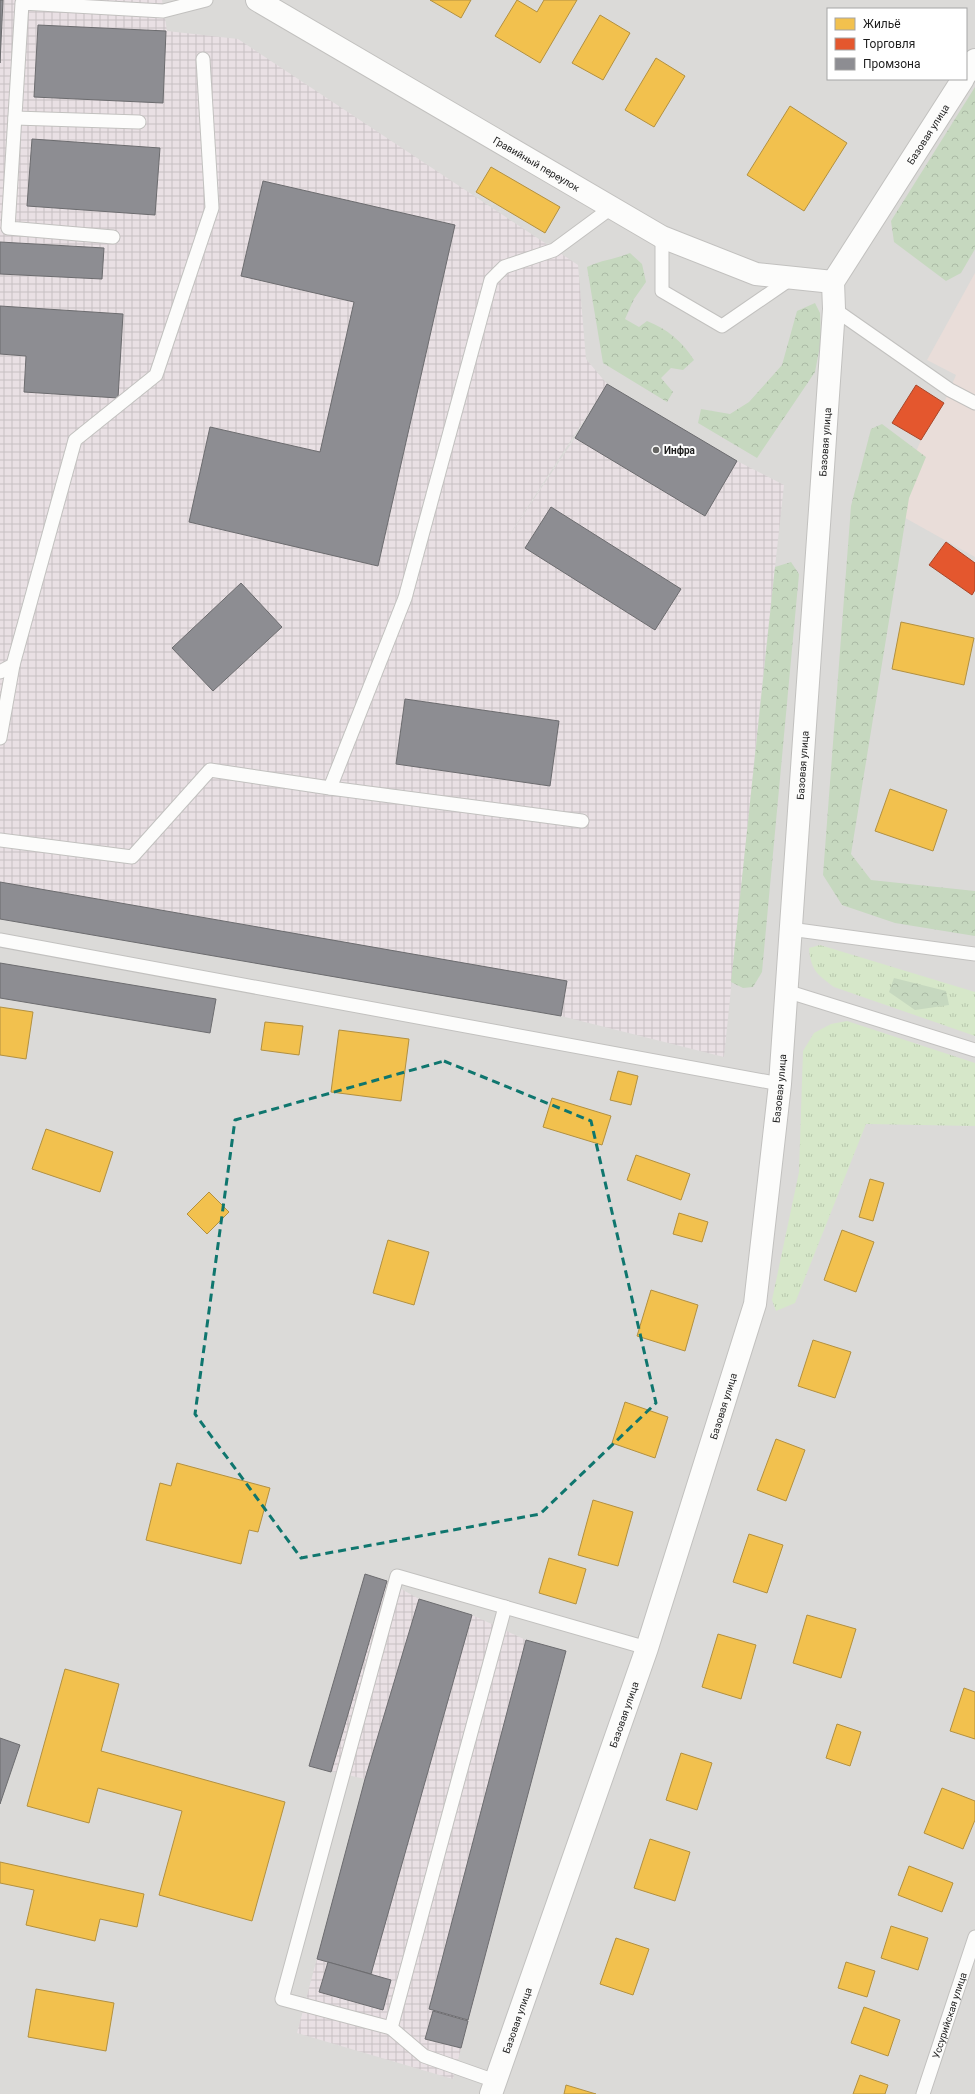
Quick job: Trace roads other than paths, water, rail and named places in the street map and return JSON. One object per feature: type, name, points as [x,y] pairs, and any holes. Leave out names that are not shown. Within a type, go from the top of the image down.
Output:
[{"type":"street","name":"Гравийный переулок","points":[[257,0],[572,183],[610,208],[662,237],[756,274],[833,282]]},
{"type":"street","points":[[967,72],[975,60]]},
{"type":"street","name":"Базовая улица","points":[[493,2087],[647,1648],[755,1304],[780,1084],[834,309],[833,282],[962,80]]},
{"type":"lane","points":[[113,237],[8,228],[22,3],[163,11],[206,0]]},
{"type":"lane","points":[[0,738],[12,665],[75,440],[156,375],[212,208],[203,59]]},
{"type":"lane","points":[[15,118],[139,122]]},
{"type":"lane","points":[[330,788],[405,598],[491,280],[504,267],[554,250],[610,208]]},
{"type":"lane","points":[[662,237],[662,291],[722,326],[792,278]]},
{"type":"lane","points":[[834,309],[950,390],[975,403]]},
{"type":"lane","points":[[0,672],[12,665]]},
{"type":"lane","points":[[0,840],[132,857],[210,770],[330,788],[582,821]]},
{"type":"lane","points":[[790,929],[975,954]]},
{"type":"lane","points":[[0,940],[780,1084]]},
{"type":"lane","points":[[786,991],[975,1050]]},
{"type":"lane","points":[[493,2087],[424,2056],[391,2028],[282,1999],[397,1576],[647,1648]]},
{"type":"lane","points":[[391,2028],[506,1607]]},
{"type":"lane","name":"Уссурийская улица","points":[[923,2094],[975,1937]]},
{"type":"place","name":"Инфра","points":[[656,450]]}]
